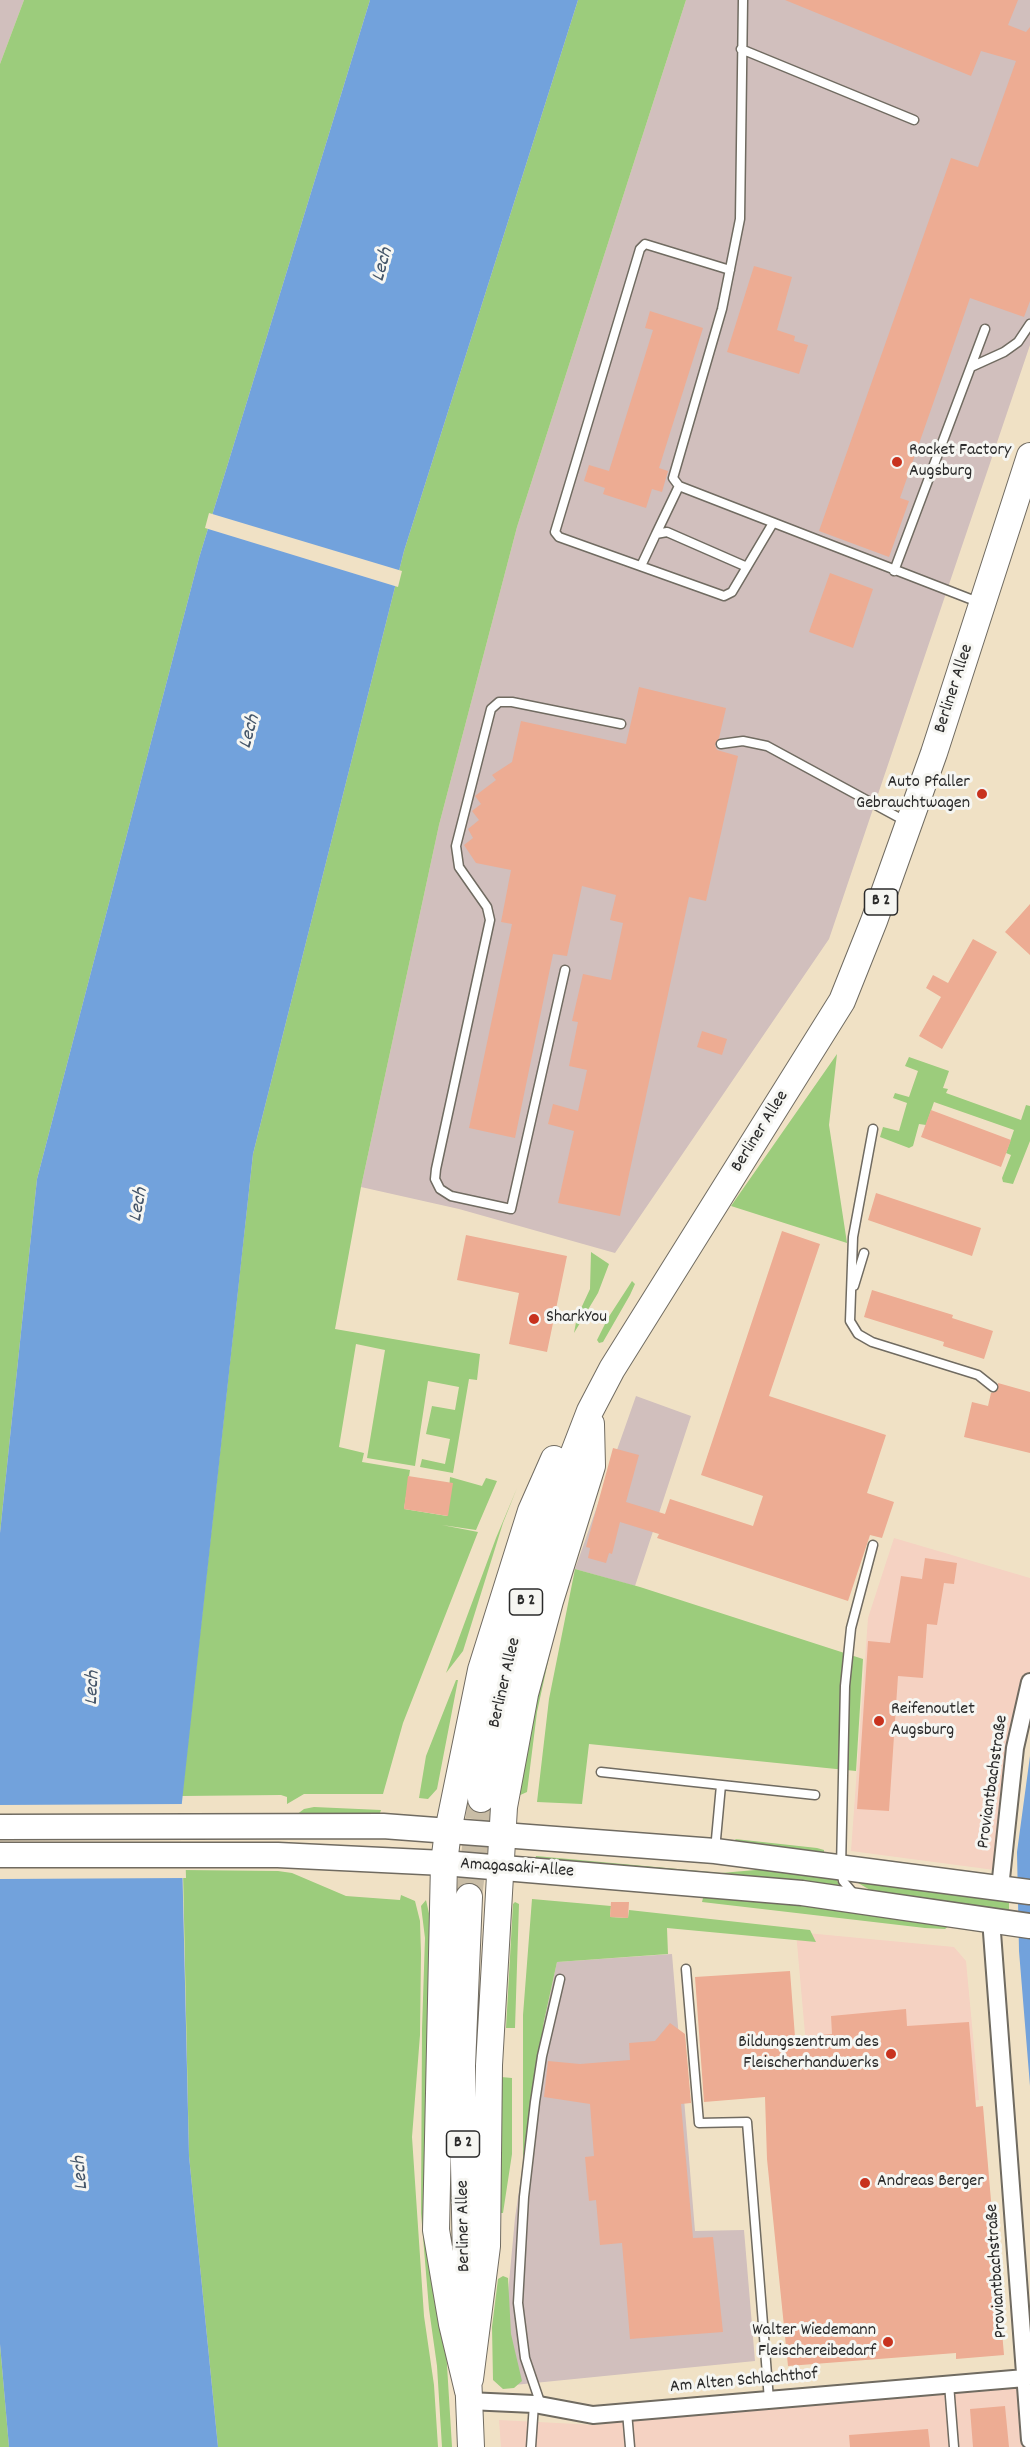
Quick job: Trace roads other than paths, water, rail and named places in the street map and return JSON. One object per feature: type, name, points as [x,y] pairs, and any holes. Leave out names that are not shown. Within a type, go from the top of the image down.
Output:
[{"type":"main road","name":"Berliner Allee","points":[[481,1799],[508,1664],[558,1494],[590,1411],[612,1369],[842,1001],[909,824],[1030,456]]},
{"type":"main road","points":[[468,2396],[452,2324],[436,2230],[444,1863],[448,1831],[481,1670],[531,1511],[561,1445],[590,1411]]},
{"type":"main road","points":[[468,2396],[487,2246],[489,2065],[504,1807],[525,1694],[550,1601],[592,1466],[590,1411]]},
{"type":"main road","name":"Amagasaki-Allee","points":[[0,1827],[383,1826],[715,1851],[1013,1890]]},
{"type":"main road","name":"Amagasaki-Allee","points":[[0,1856],[278,1855],[444,1863],[802,1893],[1010,1923]]},
{"type":"main road","name":"Berliner Allee","points":[[469,1897],[462,2066],[471,2447]]},
{"type":"street","name":"Proviantbachstraße","points":[[1013,1890],[1015,1748],[1030,1683]]},
{"type":"street","name":"Proviantbachstraße","points":[[1010,1923],[1025,2379],[1030,2440]]},
{"type":"street","name":"Am Alten Schlachthof","points":[[468,2396],[593,2415],[1025,2379]]},
{"type":"lane","points":[[743,0],[740,219],[722,309],[673,478],[679,486],[981,604]]},
{"type":"lane","points":[[741,48],[914,120]]},
{"type":"lane","points":[[730,270],[645,244],[640,249],[555,532],[559,537],[724,596],[732,592],[773,523]]},
{"type":"lane","points":[[971,367],[1004,352],[1018,342],[1030,324]]},
{"type":"lane","points":[[894,571],[985,329]]},
{"type":"lane","points":[[641,566],[679,486]]},
{"type":"lane","points":[[656,534],[667,532],[747,567]]},
{"type":"lane","points":[[565,970],[511,1209],[451,1196],[440,1189],[435,1179],[436,1168],[490,921],[488,907],[459,867],[456,846],[491,709],[499,702],[512,702],[621,724]]},
{"type":"lane","points":[[721,744],[743,741],[766,746],[909,824]]},
{"type":"lane","points":[[873,1129],[853,1237],[850,1320],[858,1334],[872,1342],[978,1375],[993,1387]]},
{"type":"lane","points":[[850,1298],[864,1253]]},
{"type":"lane","points":[[868,1902],[848,1888],[842,1878],[842,1757],[851,1628],[873,1545]]},
{"type":"lane","points":[[601,1772],[816,1795]]},
{"type":"lane","points":[[715,1851],[721,1785]]},
{"type":"lane","points":[[686,1969],[699,2123],[747,2122],[769,2400]]},
{"type":"lane","points":[[531,2447],[537,2405],[525,2358],[518,2303],[524,2197],[542,2056],[560,1979]]},
{"type":"lane","points":[[949,2384],[954,2447]]},
{"type":"lane","points":[[627,2412],[630,2447]]},
{"type":"water","name":"Lech","points":[[370,0],[578,0],[404,551],[253,1154],[181,1811],[189,2156],[218,2447],[9,2447],[0,2344],[0,1533],[37,1179],[199,558]]},
{"type":"water","points":[[1030,1756],[1030,2086],[1019,1951],[1017,1852]]},
{"type":"tunnel","points":[[469,1897],[481,1799]]},
{"type":"place","name":"Rocket Factory Augsburg","points":[[897,462]]},
{"type":"place","name":"Auto Pfaller Gebrauchtwagen","points":[[982,794]]},
{"type":"place","name":"SharkYou","points":[[534,1319]]},
{"type":"place","name":"Reifenoutlet Augsburg","points":[[879,1721]]},
{"type":"place","name":"Bildungszentrum des Fleischerhandwerks","points":[[891,2054]]},
{"type":"place","name":"Andreas Berger","points":[[865,2183]]},
{"type":"place","name":"Walter Wiedemann Fleischereibedarf","points":[[888,2342]]}]
